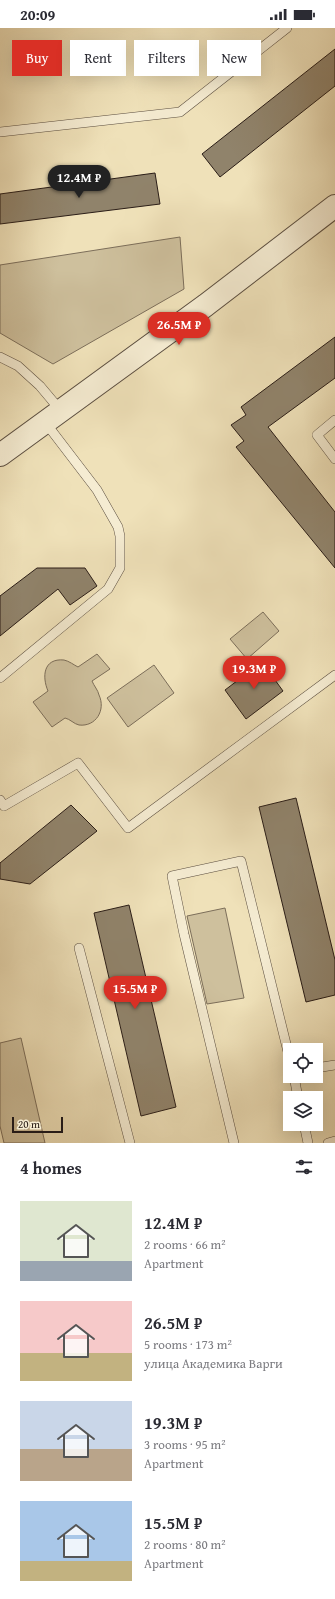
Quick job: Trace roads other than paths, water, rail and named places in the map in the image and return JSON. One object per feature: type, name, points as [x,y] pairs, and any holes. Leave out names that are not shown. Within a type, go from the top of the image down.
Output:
[{"type":"street","points":[[0,455],[206,304],[335,206]]},
{"type":"lane","points":[[0,132],[180,112],[287,28]]},
{"type":"lane","points":[[0,367],[4,359],[18,366],[40,386],[53,416],[118,527],[120,536],[120,568],[108,589],[0,678]]},
{"type":"lane","points":[[335,420],[317,435],[335,459]]},
{"type":"lane","points":[[0,800],[4,806],[78,763],[128,828],[335,675]]},
{"type":"lane","points":[[234,1143],[184,934],[172,876],[241,861],[286,1043]]},
{"type":"lane","points":[[79,948],[130,1143]]},
{"type":"lane","points":[[323,1067],[335,1065]]},
{"type":"lane","points":[[305,1131],[308,1143]]},
{"type":"lane","points":[[328,1143],[335,1142]]}]
